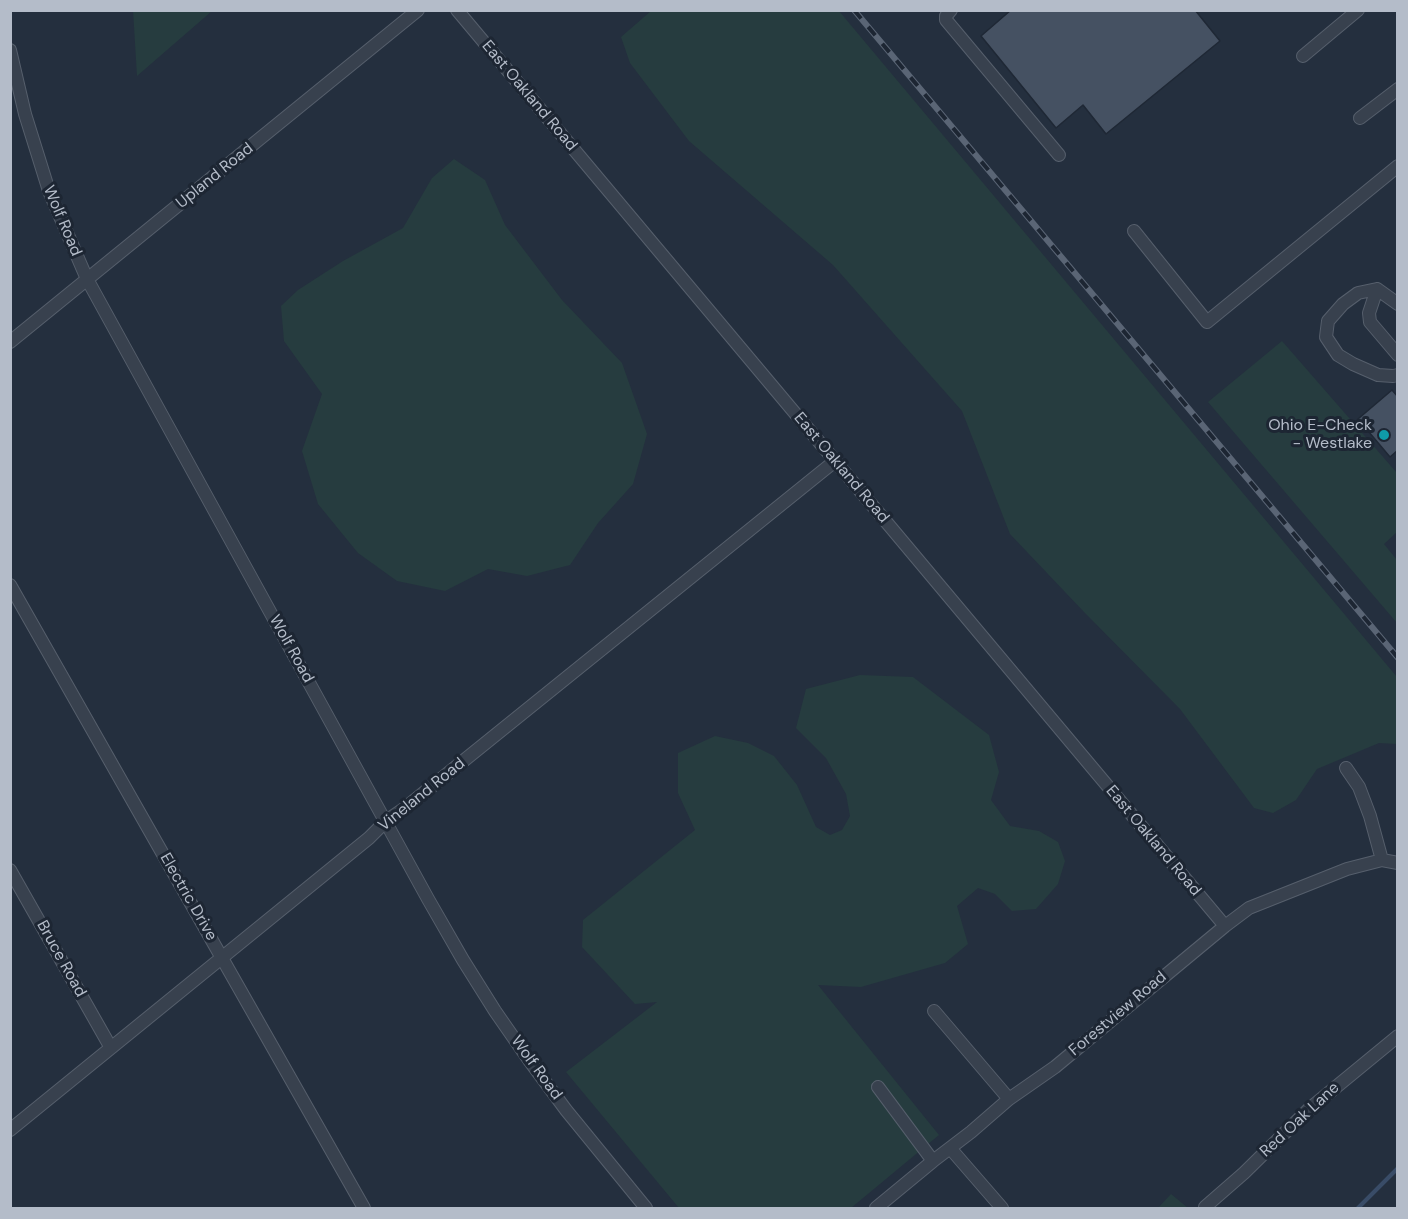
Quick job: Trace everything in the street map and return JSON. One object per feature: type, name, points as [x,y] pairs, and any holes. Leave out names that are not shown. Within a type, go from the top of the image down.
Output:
[{"type":"street","name":"Upland Road","points":[[10,342],[418,10]]},
{"type":"street","name":"East Oakland Road","points":[[457,10],[1225,926]]},
{"type":"street","points":[[951,10],[946,20],[1059,155]]},
{"type":"street","points":[[1303,56],[1358,10]]},
{"type":"street","name":"Wolf Road","points":[[10,50],[25,114],[49,191],[87,279],[445,929],[495,1011],[529,1060],[646,1209]]},
{"type":"street","points":[[1360,118],[1398,89]]},
{"type":"street","points":[[1134,231],[1207,322],[1398,166]]},
{"type":"street","points":[[1398,304],[1377,290],[1358,293],[1342,304],[1328,321],[1326,337],[1338,355],[1353,364],[1378,375],[1398,375]]},
{"type":"street","points":[[1377,290],[1369,313],[1370,322],[1398,355]]},
{"type":"street","name":"Vineland Road","points":[[10,1130],[365,842],[386,821],[835,461]]},
{"type":"street","name":"Electric Drive","points":[[10,585],[364,1209]]},
{"type":"street","points":[[1346,768],[1363,797],[1382,860],[1398,863]]},
{"type":"street","name":"Forestview Road","points":[[876,1209],[1009,1099],[1055,1067],[1249,908],[1347,869],[1382,860]]},
{"type":"street","name":"Bruce Road","points":[[10,870],[111,1048]]},
{"type":"street","points":[[934,1011],[1009,1099]]},
{"type":"street","name":"Red Oak Lane","points":[[1205,1207],[1244,1173],[1308,1110],[1398,1036]]},
{"type":"street","points":[[878,1087],[933,1161]]},
{"type":"street","points":[[950,1148],[1002,1209]]},
{"type":"green space","points":[[133,10],[212,10],[212,11],[137,76]]},
{"type":"green space","points":[[651,11],[839,11],[1397,677],[1397,744],[1379,743],[1317,769],[1296,800],[1273,813],[1254,808],[1180,709],[1010,534],[962,411],[833,265],[689,141],[630,63],[621,37]]},
{"type":"green space","points":[[454,159],[485,180],[505,225],[562,300],[622,363],[647,434],[633,484],[598,523],[570,565],[527,576],[488,569],[445,591],[397,581],[358,553],[318,504],[302,451],[322,394],[284,341],[281,306],[298,290],[343,261],[403,228],[432,178]]},
{"type":"green space","points":[[1282,341],[1397,473],[1397,532],[1384,544],[1397,560],[1397,623],[1208,402]]},
{"type":"green space","points":[[860,675],[913,677],[989,735],[999,772],[991,800],[1010,826],[1039,831],[1058,842],[1065,861],[1058,884],[1036,909],[1012,911],[995,894],[978,888],[957,906],[968,944],[945,963],[861,987],[818,985],[939,1135],[851,1208],[679,1208],[566,1072],[657,1002],[635,1004],[582,947],[583,920],[695,830],[678,793],[678,753],[715,736],[748,743],[774,756],[797,785],[816,827],[830,835],[842,830],[850,816],[846,794],[826,758],[796,728],[806,689]]},
{"type":"green space","points":[[1171,1194],[1188,1208],[1158,1208]]},
{"type":"building","points":[[1011,10],[1195,10],[1220,41],[1106,134],[1083,105],[1056,128],[981,36]]},
{"type":"building","name":"Ohio E-Check - Westlake","points":[[1392,390],[1398,397],[1398,450],[1390,457],[1358,419]]},
{"type":"waterway","points":[[1358,1208],[1398,1168]]},
{"type":"railway","points":[[854,10],[1398,658]]},
{"type":"place","name":"Ohio E-Check - Westlake","points":[[1384,435]]}]
